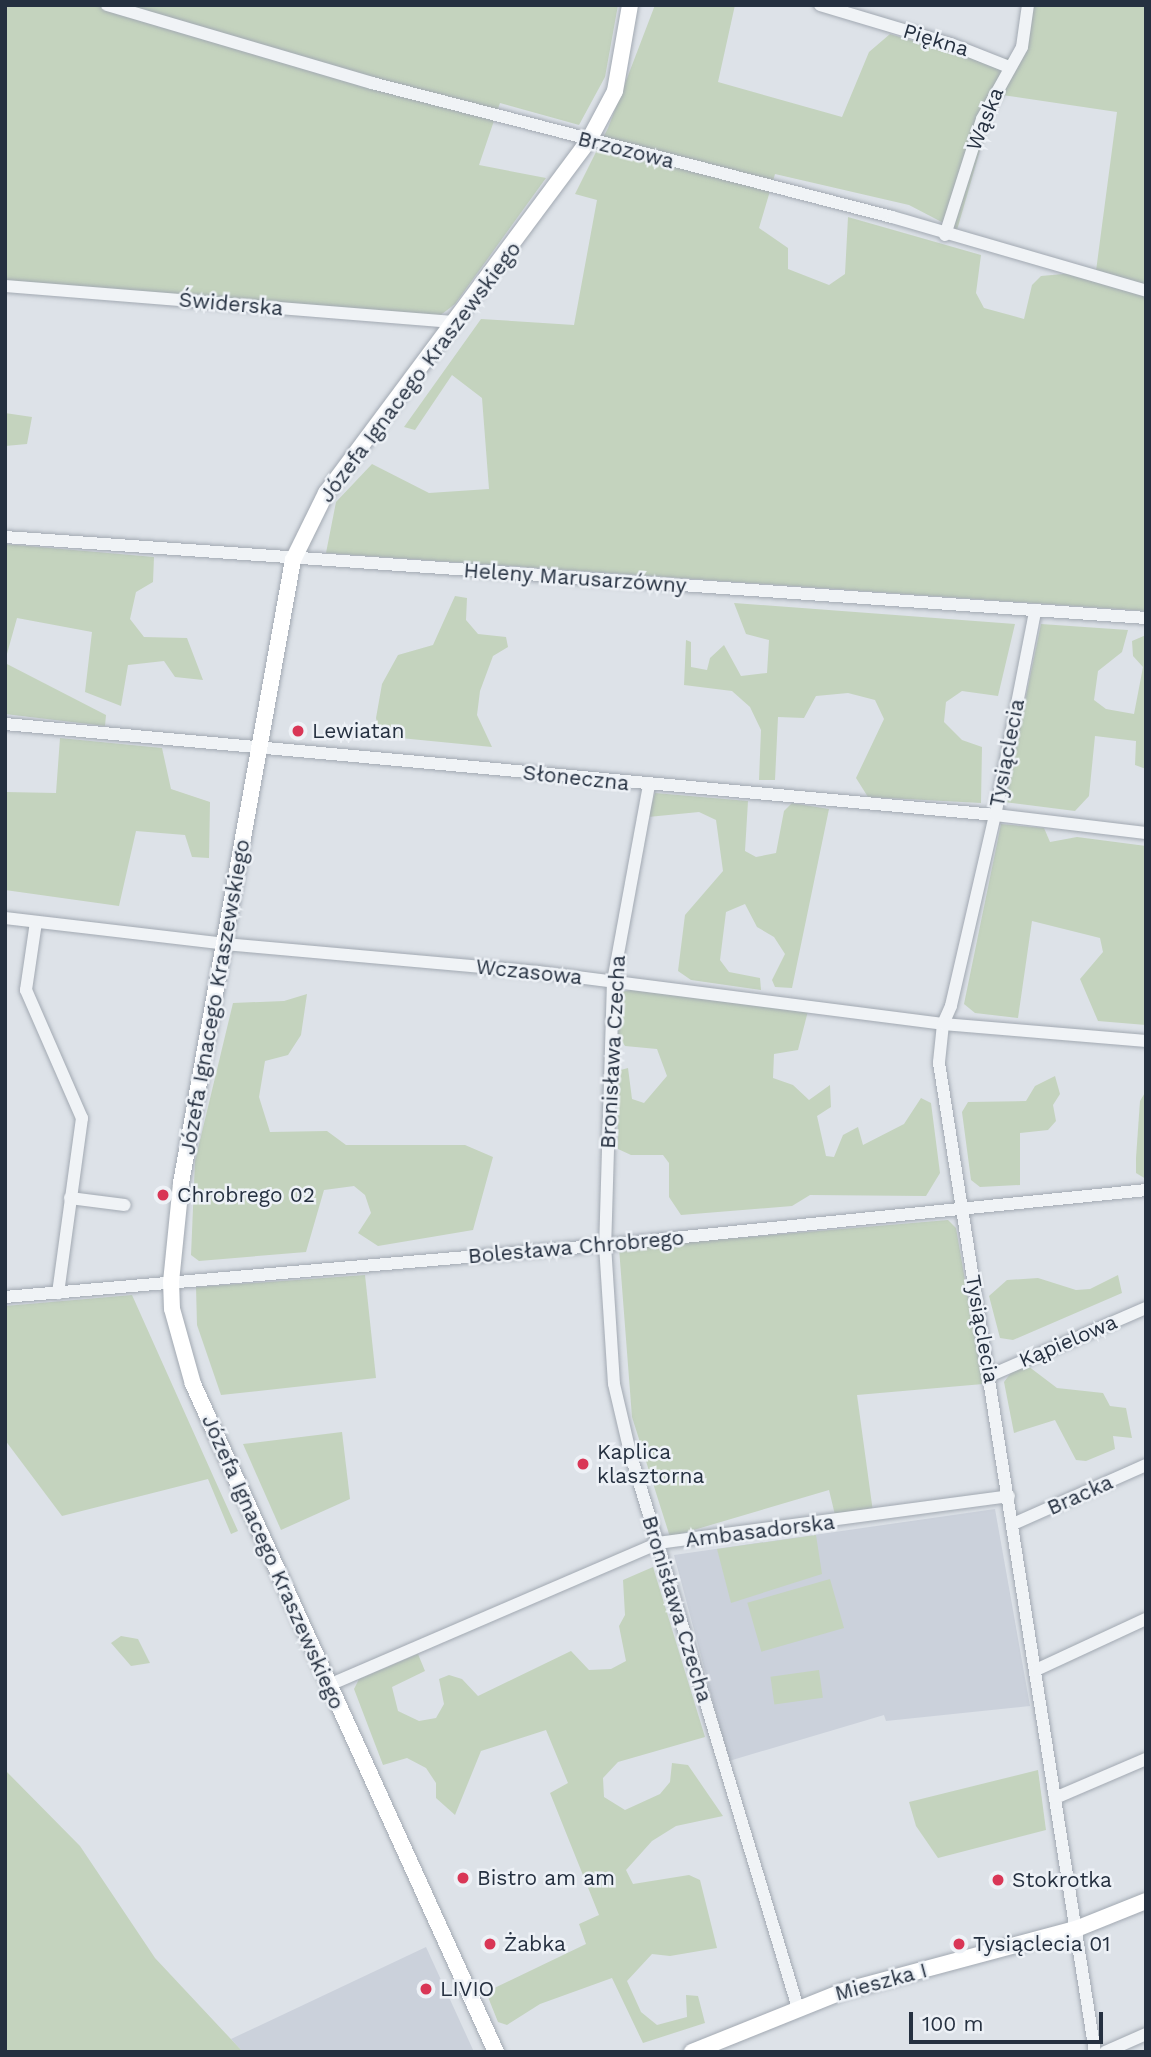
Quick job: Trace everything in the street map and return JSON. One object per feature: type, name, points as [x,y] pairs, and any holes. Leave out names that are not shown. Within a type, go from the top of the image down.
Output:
[{"type":"street","name":"Brzozowa","points":[[107,5],[589,140],[892,217],[945,235],[1146,291]]},
{"type":"street","name":"Józefa Ignacego Kraszewskiego","points":[[496,2052],[193,1384],[172,1308],[171,1282],[181,1183],[293,560],[326,493],[457,323],[589,140],[615,91],[630,5]]},
{"type":"street","name":"Piękna","points":[[820,5],[951,44],[1009,66]]},
{"type":"street","name":"Wąska","points":[[945,235],[982,120],[1009,66],[1022,47],[1028,5]]},
{"type":"street","name":"Świderska","points":[[5,286],[457,323]]},
{"type":"street","name":"Heleny Marusarzówny","points":[[5,537],[293,560],[1146,618]]},
{"type":"street","name":"Tysiąclecia","points":[[1035,612],[995,815],[951,1006],[943,1024],[939,1063],[959,1209],[990,1375],[1095,2052]]},
{"type":"street","name":"Słoneczna","points":[[5,724],[995,815],[1146,833]]},
{"type":"street","name":"Bronisława Czecha","points":[[649,785],[613,981],[605,1245],[614,1384],[658,1544],[798,2008]]},
{"type":"street","name":"Wczasowa","points":[[5,918],[36,925],[613,981],[943,1024],[1146,1041]]},
{"type":"street","points":[[36,925],[26,990],[82,1118],[58,1293]]},
{"type":"street","name":"Bolesława Chrobrego","points":[[5,1297],[605,1245],[1146,1190]]},
{"type":"street","points":[[70,1198],[125,1205]]},
{"type":"street","name":"Kąpielowa","points":[[990,1375],[1146,1308]]},
{"type":"street","name":"Bracka","points":[[1013,1524],[1146,1465]]},
{"type":"street","name":"Ambasadorska","points":[[329,1685],[658,1544],[750,1534],[1009,1496]]},
{"type":"street","points":[[1036,1670],[1146,1619]]},
{"type":"street","points":[[1055,1798],[1146,1759]]},
{"type":"street","name":"Mieszka I","points":[[692,2052],[844,1991],[1076,1929],[1146,1901]]},
{"type":"street","points":[[1105,2052],[1146,2034]]},
{"type":"shaded area","points":[[995,1509],[1030,1706],[886,1721],[884,1715],[729,1761],[674,1555]]},
{"type":"shaded area","points":[[426,1947],[474,2052],[243,2052],[231,2039]]},
{"type":"green space","points":[[5,5],[618,5],[605,77],[579,125],[500,103],[479,165],[546,178],[455,304],[438,317],[5,281]]},
{"type":"green space","points":[[655,5],[735,5],[718,82],[842,117],[869,52],[890,34],[986,62],[1018,56],[1025,5],[1146,5],[1146,611],[326,553],[336,502],[372,464],[429,493],[489,489],[482,398],[452,375],[415,430],[404,427],[481,319],[574,325],[597,200],[575,194],[608,128]],"holes":[[[1002,95],[1117,112],[1096,271],[1041,276],[1032,285],[1024,319],[984,308],[976,293],[981,255],[848,217],[845,274],[829,285],[788,269],[788,248],[759,228],[775,174],[909,205],[957,230],[989,119]]]},
{"type":"green space","points":[[5,413],[32,417],[27,444],[5,446]]},
{"type":"green space","points":[[5,544],[154,557],[153,582],[136,592],[130,619],[144,637],[187,638],[203,680],[175,677],[164,661],[128,665],[121,706],[85,692],[92,632],[17,618],[5,661]]},
{"type":"green space","points":[[455,596],[467,598],[466,620],[478,634],[506,637],[508,647],[493,656],[480,691],[477,715],[492,747],[380,736],[376,718],[382,684],[398,655],[433,645]]},
{"type":"green space","points":[[734,603],[1015,624],[998,696],[962,691],[946,702],[944,722],[962,740],[982,747],[981,803],[868,797],[856,778],[884,719],[875,700],[848,693],[816,696],[804,718],[778,717],[775,780],[759,780],[761,730],[750,707],[732,691],[684,685],[686,640],[691,642],[691,667],[707,670],[710,658],[724,645],[741,676],[767,673],[769,640],[746,634]]},
{"type":"green space","points":[[1041,624],[1128,630],[1122,652],[1098,671],[1094,700],[1106,709],[1134,714],[1143,667],[1133,656],[1132,641],[1146,635],[1146,769],[1135,765],[1136,741],[1095,736],[1089,796],[1075,811],[1004,802]]},
{"type":"green space","points":[[5,663],[106,715],[105,726],[5,714]]},
{"type":"green space","points":[[60,738],[162,748],[171,789],[210,802],[209,858],[192,857],[185,835],[136,831],[119,906],[5,890],[5,792],[56,793]]},
{"type":"green space","points":[[655,793],[748,801],[745,851],[756,857],[776,853],[784,811],[792,803],[829,809],[792,988],[775,987],[772,980],[785,954],[774,937],[757,927],[745,904],[726,912],[720,960],[729,972],[760,978],[761,990],[691,980],[678,971],[685,915],[723,871],[716,820],[699,812],[648,817]]},
{"type":"green space","points":[[1001,824],[1044,828],[1050,842],[1077,837],[1146,846],[1146,1025],[1098,1021],[1080,979],[1103,952],[1100,938],[1032,921],[1018,1018],[975,1013],[964,1004]]},
{"type":"green space","points":[[631,990],[808,1011],[798,1050],[774,1054],[773,1078],[793,1085],[809,1100],[830,1085],[831,1107],[817,1116],[826,1156],[834,1157],[843,1135],[858,1127],[863,1145],[904,1124],[921,1098],[931,1103],[940,1173],[926,1196],[810,1195],[792,1206],[681,1215],[669,1197],[669,1163],[663,1155],[631,1155],[618,1149],[617,1071],[628,1068],[632,1099],[644,1103],[667,1076],[657,1049],[625,1046],[618,1035],[621,992]]},
{"type":"green space","points":[[307,994],[301,1035],[288,1055],[265,1061],[259,1097],[270,1132],[327,1131],[346,1145],[465,1145],[493,1157],[473,1230],[378,1246],[358,1233],[371,1213],[365,1195],[354,1186],[324,1190],[306,1252],[199,1261],[191,1255],[195,1161],[233,1003],[284,1001]]},
{"type":"green space","points":[[1055,1076],[1060,1094],[1053,1105],[1056,1121],[1048,1130],[1020,1133],[1020,1185],[980,1187],[971,1180],[962,1112],[968,1102],[1026,1101],[1035,1086]]},
{"type":"green space","points":[[1146,1091],[1146,1179],[1136,1173],[1136,1158],[1140,1101]]},
{"type":"green space","points":[[948,1220],[956,1228],[983,1384],[857,1395],[873,1512],[836,1519],[829,1490],[670,1537],[632,1417],[619,1248]]},
{"type":"green space","points":[[365,1275],[376,1378],[221,1395],[197,1325],[196,1287]]},
{"type":"green space","points":[[1118,1275],[1122,1293],[1013,1340],[1000,1338],[989,1296],[1007,1280],[1038,1278],[1076,1290],[1090,1289]]},
{"type":"green space","points":[[132,1295],[238,1531],[231,1534],[208,1479],[62,1516],[5,1440],[5,1306]]},
{"type":"green space","points":[[1028,1366],[1057,1388],[1103,1393],[1110,1406],[1126,1408],[1132,1438],[1113,1436],[1115,1449],[1086,1461],[1076,1460],[1055,1420],[1014,1433],[1004,1382],[1013,1370]]},
{"type":"green space","points":[[342,1432],[350,1499],[281,1530],[243,1444]]},
{"type":"green space","points":[[816,1535],[822,1574],[731,1603],[717,1549]]},
{"type":"green space","points":[[653,1567],[705,1737],[618,1762],[603,1778],[604,1797],[625,1810],[660,1794],[670,1782],[672,1763],[688,1765],[723,1816],[676,1826],[652,1841],[626,1870],[633,1884],[689,1875],[700,1880],[717,1948],[670,1956],[652,1954],[627,1981],[641,2012],[657,2025],[687,2017],[686,1995],[698,1996],[705,2023],[643,2043],[612,1978],[540,2004],[507,2025],[498,2022],[486,1992],[586,1944],[579,1924],[599,1915],[550,1793],[568,1783],[546,1730],[481,1751],[455,1815],[436,1798],[436,1783],[426,1768],[407,1758],[383,1765],[354,1689],[359,1679],[418,1654],[425,1671],[392,1687],[398,1711],[419,1721],[436,1718],[444,1704],[439,1679],[449,1675],[462,1679],[478,1696],[571,1651],[589,1670],[611,1669],[626,1661],[619,1626],[625,1615],[623,1580]]},
{"type":"green space","points":[[830,1579],[844,1628],[761,1652],[747,1603]]},
{"type":"green space","points":[[121,1636],[138,1639],[150,1663],[131,1666],[111,1643]]},
{"type":"green space","points":[[819,1670],[823,1698],[774,1705],[770,1677]]},
{"type":"green space","points":[[5,1770],[80,1846],[155,1958],[243,2052],[5,2052]]},
{"type":"green space","points":[[1038,1770],[1046,1830],[938,1858],[916,1826],[909,1802]]},
{"type":"place","name":"Lewiatan","points":[[298,731]]},
{"type":"place","name":"Chrobrego 02","points":[[163,1195]]},
{"type":"place","name":"Kaplica klasztorna","points":[[583,1464]]},
{"type":"place","name":"Bistro am am","points":[[463,1878]]},
{"type":"place","name":"Stokrotka","points":[[998,1880]]},
{"type":"place","name":"Żabka","points":[[490,1944]]},
{"type":"place","name":"Tysiąclecia 01","points":[[959,1944]]},
{"type":"place","name":"LIVIO","points":[[426,1989]]}]
